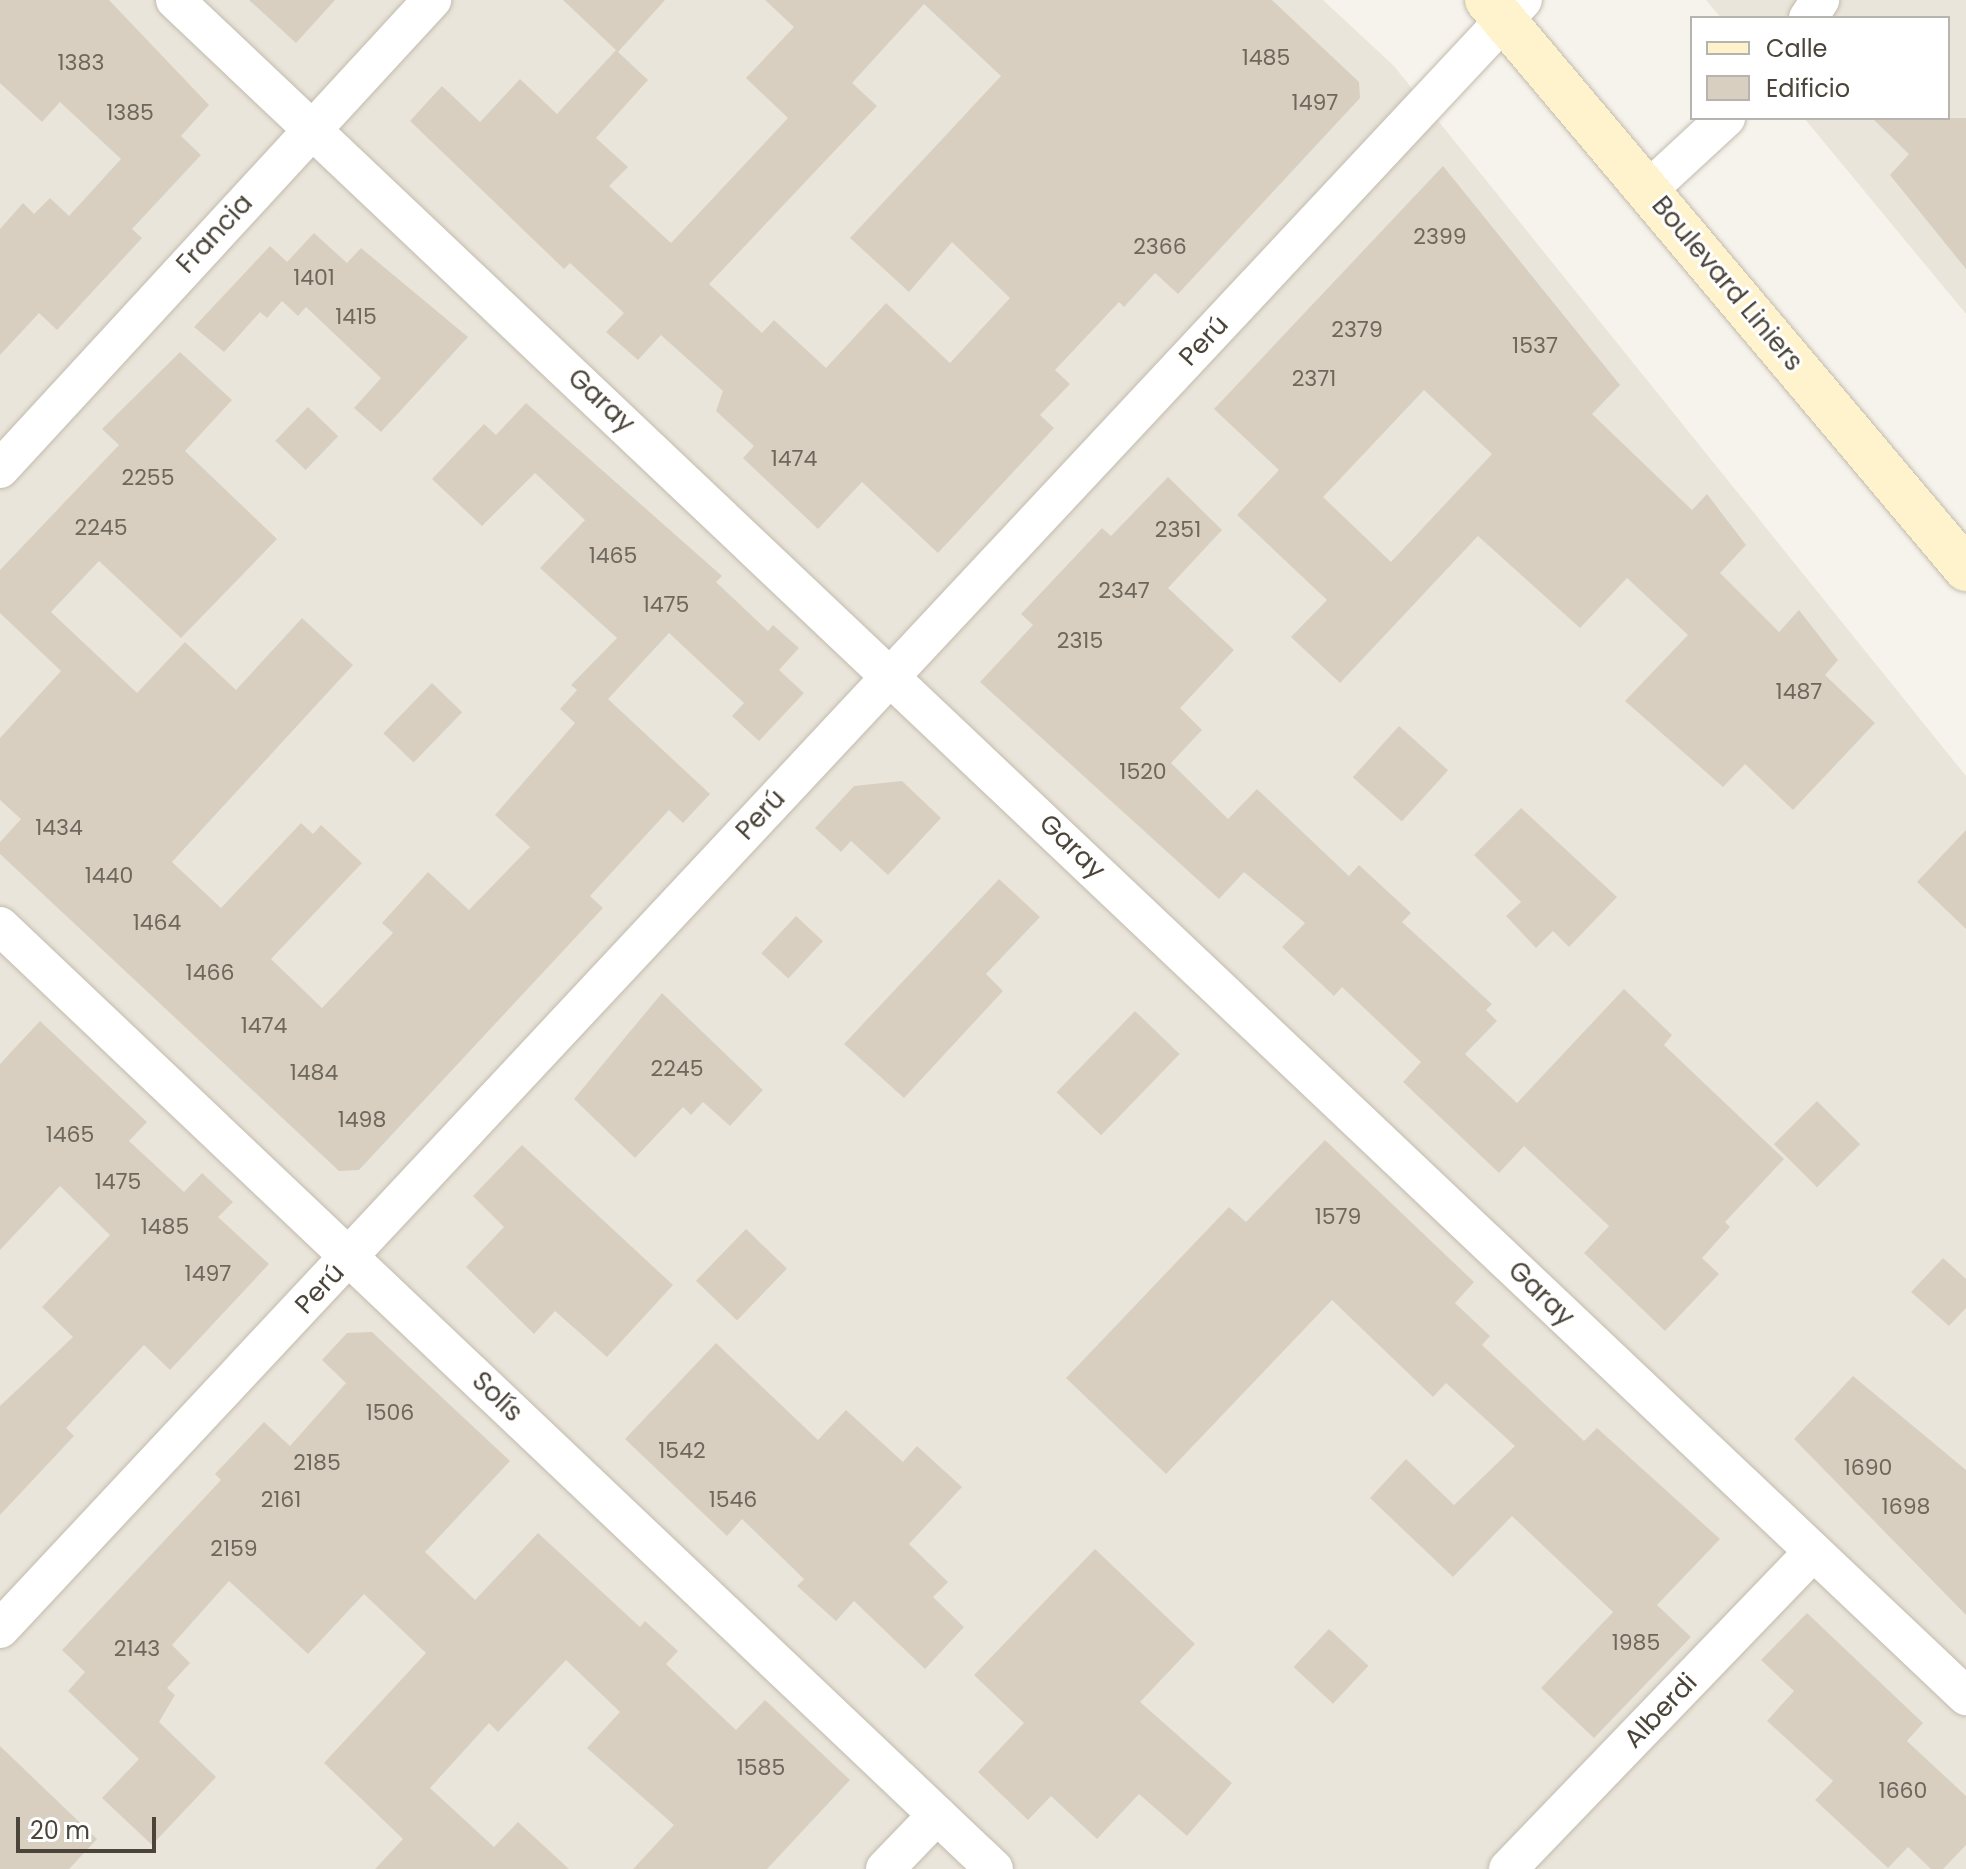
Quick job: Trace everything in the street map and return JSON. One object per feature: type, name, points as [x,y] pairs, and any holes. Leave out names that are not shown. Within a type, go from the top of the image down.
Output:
[{"type":"main road","name":"Boulevard Liniers","points":[[1505,6],[1649,189],[1966,569]]},
{"type":"street","name":"Garay","points":[[175,0],[892,675],[1966,1696]]},
{"type":"street","name":"Francia","points":[[0,469],[432,0]]},
{"type":"street","name":"Perú","points":[[0,1629],[892,675],[1505,6]]},
{"type":"street","points":[[1649,189],[1724,120]]},
{"type":"street","name":"Solís","points":[[0,926],[994,1869]]},
{"type":"street","name":"Alberdi","points":[[1508,1869],[1813,1552]]},
{"type":"street","points":[[885,1869],[937,1815]]},
{"type":"shaded area","points":[[0,0],[1323,0],[1394,66],[1966,776],[1966,1869],[0,1869]]},
{"type":"shaded area","points":[[1706,0],[1966,0],[1966,314],[1806,120],[1950,120],[1950,16],[1719,16]]},
{"type":"building","points":[[0,0],[109,0],[209,105],[181,136],[201,155],[132,229],[142,238],[57,330],[39,313],[0,355],[0,229],[23,203],[34,214],[50,198],[69,216],[121,159],[60,102],[42,122],[0,83]]},
{"type":"building","points":[[249,0],[335,0],[296,43]]},
{"type":"building","points":[[563,0],[665,0],[618,52]]},
{"type":"building","points":[[765,0],[1272,0],[1359,82],[1360,98],[1178,294],[1155,273],[1124,307],[1119,302],[1055,370],[1070,384],[1040,415],[1054,428],[938,553],[862,482],[818,529],[743,458],[754,446],[716,411],[723,391],[661,335],[638,360],[606,332],[624,313],[570,263],[564,269],[410,121],[442,86],[480,122],[520,79],[557,114],[616,50],[648,80],[596,138],[628,167],[609,186],[671,243],[788,118],[746,78],[794,27]],"holes":[[[924,4],[1001,76],[850,238],[909,292],[952,242],[1010,298],[950,363],[886,303],[826,368],[774,320],[762,333],[709,284],[877,106],[852,83]]]},
{"type":"building","points":[[1966,118],[1966,269],[1890,175],[1909,154],[1874,120]]},
{"type":"building","points":[[1443,166],[1620,385],[1592,414],[1692,510],[1707,494],[1746,545],[1720,573],[1779,632],[1799,610],[1838,660],[1825,675],[1875,723],[1793,810],[1745,764],[1723,787],[1625,701],[1688,635],[1627,578],[1580,628],[1478,536],[1340,683],[1291,637],[1327,600],[1237,515],[1279,470],[1214,409]],"holes":[[[1424,390],[1492,454],[1391,562],[1323,497]]]},
{"type":"building","points":[[314,233],[347,263],[361,248],[468,337],[381,432],[354,408],[381,378],[306,307],[298,316],[282,301],[267,318],[260,312],[224,352],[194,327],[270,246],[287,262]]},
{"type":"building","points":[[180,352],[232,400],[185,451],[277,539],[181,638],[99,561],[51,612],[137,693],[185,642],[236,690],[302,618],[353,665],[172,862],[221,908],[301,823],[313,834],[321,825],[362,863],[271,959],[322,1008],[393,933],[382,923],[428,872],[469,910],[530,847],[495,815],[575,723],[560,709],[577,690],[571,685],[617,638],[540,568],[585,520],[535,473],[482,526],[432,479],[484,424],[496,435],[526,403],[722,576],[716,582],[768,631],[773,625],[799,648],[779,670],[804,693],[759,741],[732,716],[744,703],[669,633],[608,699],[710,794],[683,823],[669,810],[590,896],[603,908],[359,1170],[339,1171],[0,854],[0,842],[21,819],[0,800],[0,738],[61,671],[0,613],[0,570],[119,445],[102,429]]},
{"type":"building","points":[[308,407],[338,436],[306,470],[275,441]]},
{"type":"building","points":[[1168,477],[1222,530],[1168,588],[1234,650],[1180,708],[1202,730],[1171,763],[1228,819],[1257,789],[1349,876],[1359,865],[1411,913],[1402,922],[1492,1004],[1486,1010],[1497,1021],[1465,1054],[1517,1103],[1624,989],[1672,1035],[1664,1045],[1784,1159],[1725,1222],[1730,1227],[1702,1258],[1719,1274],[1665,1331],[1584,1253],[1609,1226],[1524,1146],[1499,1173],[1403,1082],[1421,1062],[1342,987],[1334,996],[1282,947],[1305,923],[1244,872],[1219,899],[980,682],[1033,625],[1021,614],[1102,528],[1111,536]]},
{"type":"building","points":[[432,683],[462,712],[414,763],[383,733]]},
{"type":"building","points":[[1399,726],[1448,770],[1402,821],[1353,777]]},
{"type":"building","points":[[902,781],[941,818],[888,875],[851,841],[841,852],[815,828],[854,786]]},
{"type":"building","points":[[1521,808],[1617,897],[1569,947],[1553,931],[1536,948],[1506,916],[1521,902],[1474,855]]},
{"type":"building","points":[[1966,830],[1966,929],[1917,882]]},
{"type":"building","points":[[999,879],[1040,917],[986,974],[1003,991],[904,1098],[844,1044]]},
{"type":"building","points":[[796,916],[823,941],[788,979],[761,953]]},
{"type":"building","points":[[662,993],[763,1090],[730,1126],[703,1102],[691,1115],[683,1107],[635,1158],[574,1099]]},
{"type":"building","points":[[1135,1011],[1180,1054],[1101,1135],[1057,1092]]},
{"type":"building","points":[[40,1021],[147,1122],[129,1141],[184,1192],[202,1173],[233,1202],[218,1217],[269,1264],[170,1370],[144,1345],[66,1428],[74,1436],[0,1515],[0,1406],[73,1337],[42,1307],[110,1235],[60,1186],[0,1250],[0,1064]]},
{"type":"building","points":[[1817,1101],[1860,1144],[1817,1187],[1774,1144]]},
{"type":"building","points":[[1325,1140],[1474,1282],[1455,1303],[1490,1336],[1482,1345],[1584,1441],[1597,1428],[1720,1539],[1657,1605],[1691,1637],[1594,1738],[1541,1688],[1613,1612],[1512,1516],[1453,1577],[1370,1498],[1406,1459],[1454,1505],[1515,1446],[1446,1383],[1433,1397],[1332,1300],[1166,1474],[1066,1378],[1229,1207],[1246,1222]]},
{"type":"building","points":[[522,1145],[673,1285],[607,1357],[555,1311],[534,1334],[466,1267],[504,1227],[473,1196]]},
{"type":"building","points":[[746,1229],[787,1269],[737,1320],[696,1281]]},
{"type":"building","points":[[1943,1258],[1966,1279],[1966,1308],[1949,1326],[1911,1292]]},
{"type":"building","points":[[372,1332],[510,1461],[425,1552],[475,1600],[538,1533],[640,1627],[645,1621],[678,1651],[666,1664],[736,1730],[765,1700],[850,1780],[767,1869],[633,1869],[674,1825],[587,1748],[620,1712],[566,1660],[498,1732],[489,1723],[430,1788],[494,1847],[518,1822],[569,1869],[375,1869],[403,1839],[324,1763],[426,1653],[364,1594],[308,1654],[229,1581],[172,1645],[190,1663],[167,1688],[175,1695],[159,1722],[216,1777],[152,1845],[102,1798],[139,1759],[68,1691],[85,1672],[62,1650],[221,1480],[215,1474],[264,1422],[290,1446],[346,1383],[322,1360],[347,1333]]},
{"type":"building","points":[[716,1343],[818,1440],[846,1410],[903,1462],[917,1446],[962,1487],[909,1544],[948,1582],[933,1597],[964,1627],[925,1669],[854,1601],[836,1621],[797,1586],[804,1579],[742,1519],[727,1536],[625,1439]]},
{"type":"building","points":[[1853,1376],[1966,1470],[1966,1615],[1794,1439]]},
{"type":"building","points":[[1095,1549],[1195,1644],[1140,1702],[1232,1783],[1187,1836],[1139,1794],[1097,1839],[1051,1796],[1028,1820],[978,1772],[1024,1723],[974,1675]]},
{"type":"building","points":[[1807,1613],[1923,1723],[1907,1741],[1966,1796],[1966,1845],[1943,1869],[1931,1869],[1908,1847],[1888,1868],[1815,1800],[1833,1781],[1767,1721],[1794,1691],[1761,1660]]},
{"type":"building","points":[[1329,1629],[1368,1666],[1333,1704],[1294,1667]]},
{"type":"building","points":[[0,1746],[97,1839],[69,1869],[0,1869]]}]
